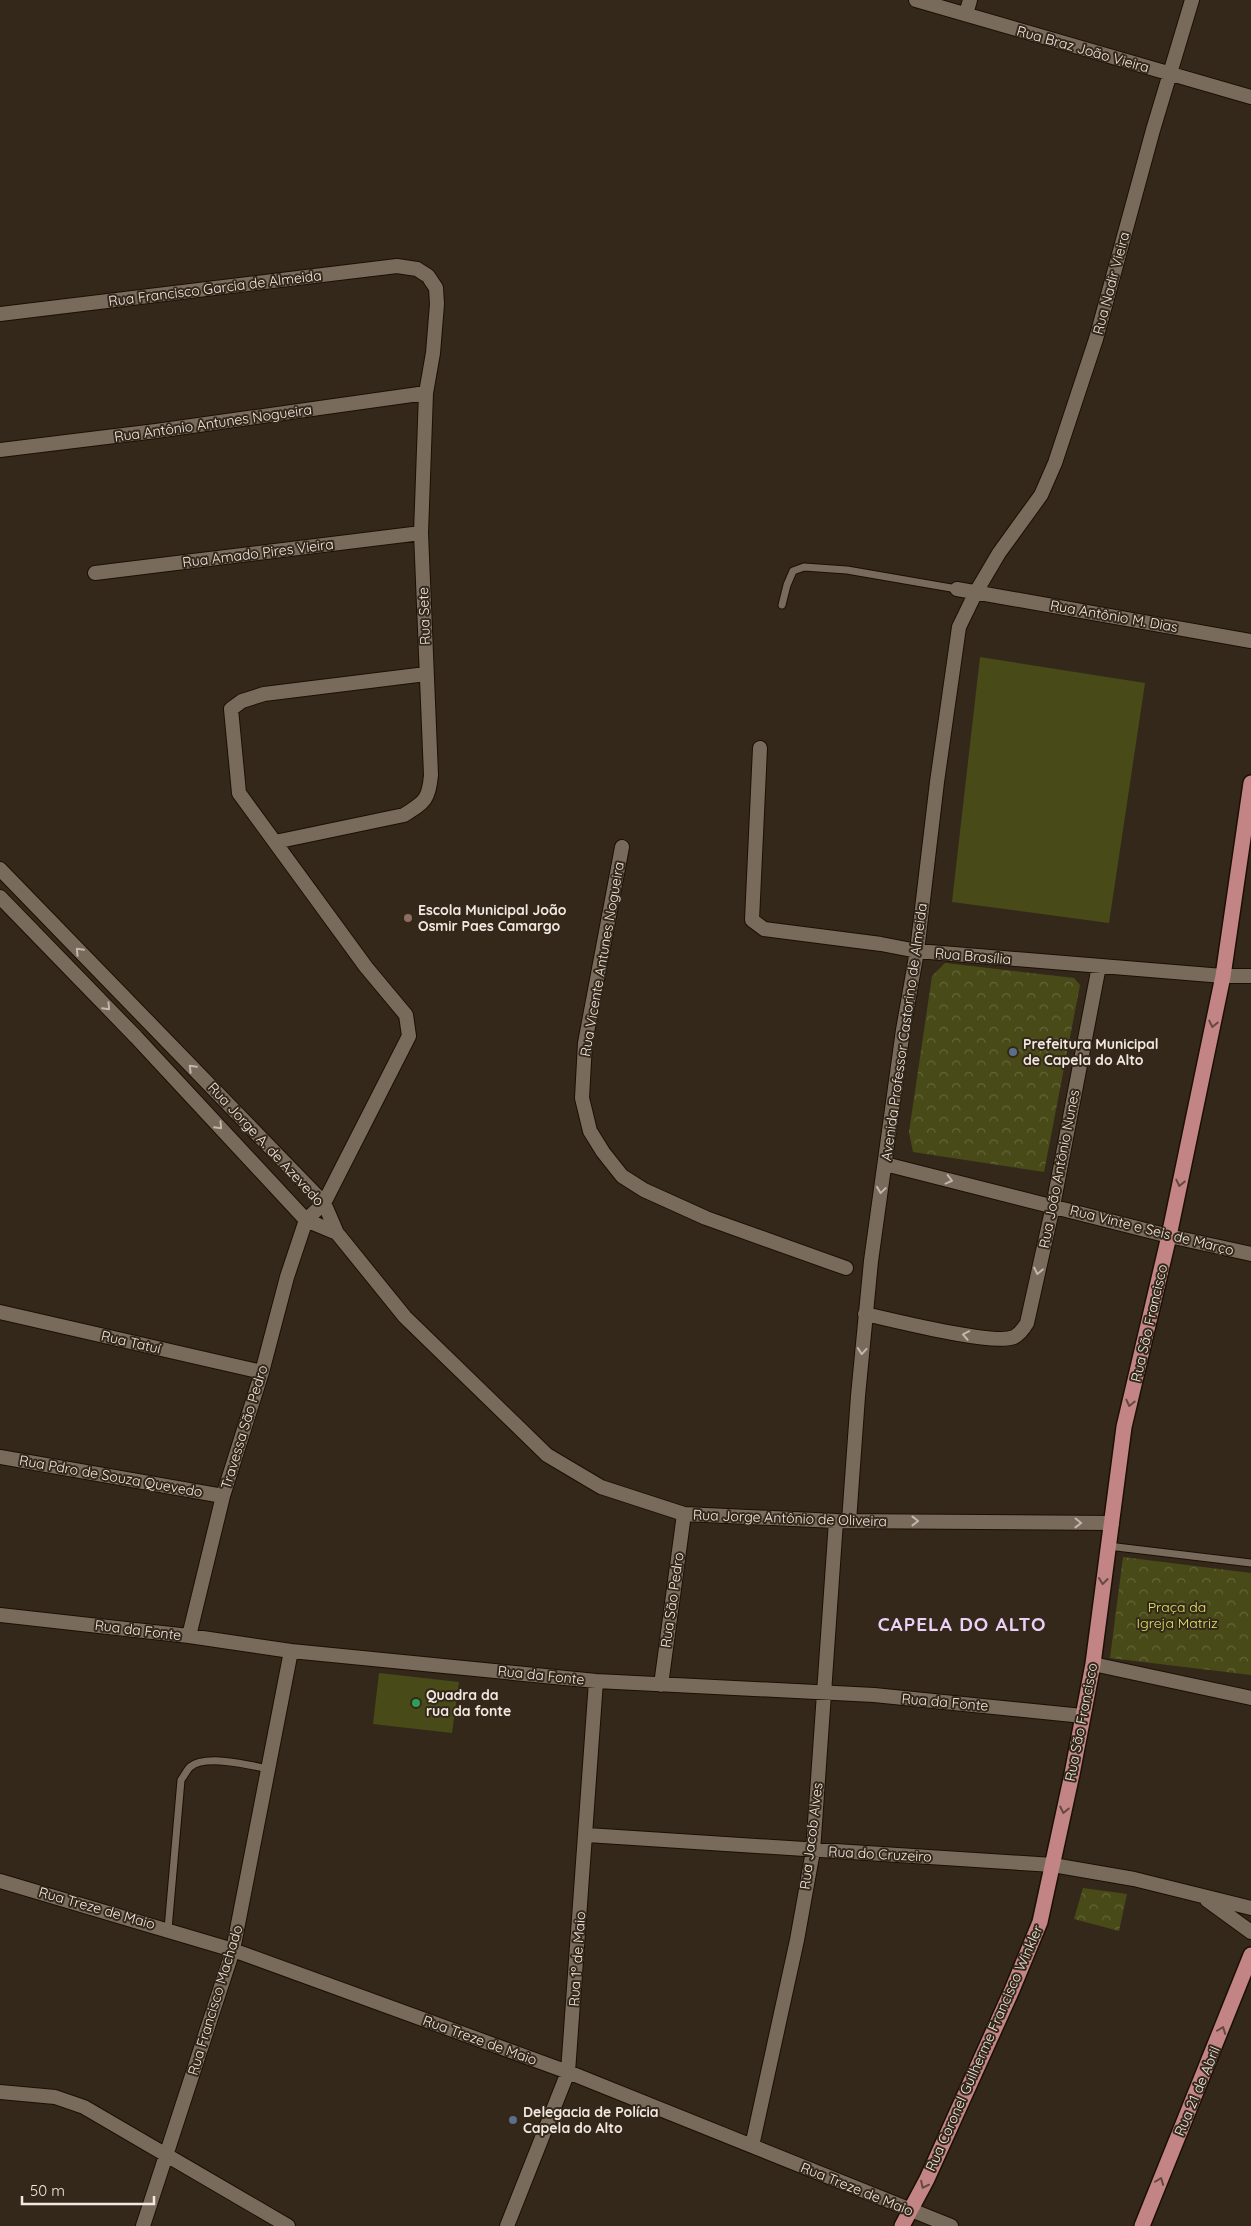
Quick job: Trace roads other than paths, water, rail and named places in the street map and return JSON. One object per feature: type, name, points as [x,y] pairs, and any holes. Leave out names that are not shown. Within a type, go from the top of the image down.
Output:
[{"type":"main road","name":"Rua São Francisco","points":[[1053,1865],[1093,1664],[1124,1427],[1169,1236],[1223,976],[1251,783]]},
{"type":"main road","name":"Rua Coronel Guilherme Francisco Winkler","points":[[902,2226],[912,2211],[1008,1999],[1040,1922],[1053,1865]]},
{"type":"main road","name":"Rua 21 de Abril","points":[[1142,2226],[1251,1955]]},
{"type":"street","name":"Rua Braz João Vieira","points":[[916,0],[1251,97]]},
{"type":"street","points":[[966,14],[970,0]]},
{"type":"street","name":"Rua Nadir Vieira","points":[[999,553],[1041,495],[1056,463],[1096,339],[1151,138],[1192,0]]},
{"type":"street","name":"Rua Francisco Garcia de Almeida","points":[[0,314],[397,266],[417,269],[428,276]]},
{"type":"street","name":"Rua Sete","points":[[275,842],[404,815],[420,805],[429,794],[431,775],[421,533],[426,393],[433,353],[437,304],[436,288],[428,276]]},
{"type":"street","name":"Rua Antônio Antunes Nogueira","points":[[0,450],[156,431],[426,393]]},
{"type":"street","name":"Rua Amado Pires Vieira","points":[[95,573],[421,533]]},
{"type":"street","name":"Avenida Professor Castorino de Almeida","points":[[843,1521],[865,1314],[903,1030],[917,951],[937,782],[959,627],[976,592],[999,553]]},
{"type":"street","name":"Rua Antônio M. Dias","points":[[957,589],[1251,641]]},
{"type":"street","points":[[306,1220],[324,1203],[409,1036],[406,1015],[372,974],[239,793],[231,709],[242,701],[264,694],[426,674]]},
{"type":"street","name":"Rua Brasília","points":[[760,748],[752,920],[764,929],[917,951],[1223,976],[1251,976]]},
{"type":"street","name":"Rua Vicente Antunes Nogueira","points":[[622,847],[585,1043],[582,1098],[590,1131],[602,1152],[622,1176],[644,1190],[706,1218],[846,1268]]},
{"type":"street","name":"Rua Jorge A. de Azevedo","points":[[0,869],[324,1203],[337,1233]]},
{"type":"street","name":"Rua Jorge A. de Azevedo","points":[[0,897],[136,1037],[306,1220],[337,1233]]},
{"type":"street","name":"Rua João Antônio Nunes","points":[[865,1314],[989,1339],[1014,1337],[1022,1331],[1027,1323],[1052,1206],[1099,966]]},
{"type":"street","points":[[885,1164],[1052,1206]]},
{"type":"street","name":"Rua Vinte e Seis de Março","points":[[1052,1206],[1169,1236],[1251,1254]]},
{"type":"street","name":"Travessa São Pedro","points":[[189,1636],[223,1496],[262,1372],[287,1277],[306,1220]]},
{"type":"street","name":"Rua Jorge Antônio de Oliveira","points":[[337,1233],[405,1317],[547,1455],[600,1486],[684,1514],[843,1521],[1112,1523]]},
{"type":"street","name":"Rua Tatuí","points":[[0,1312],[262,1372]]},
{"type":"street","name":"Rua Pdro de Souza Quevedo","points":[[0,1456],[223,1496]]},
{"type":"street","name":"Rua São Pedro","points":[[661,1685],[684,1514]]},
{"type":"street","name":"Rua Jacob Alves","points":[[752,2146],[797,1940],[813,1851],[825,1693],[843,1521]]},
{"type":"street","name":"Rua da Fonte","points":[[0,1615],[189,1636],[291,1651],[596,1681],[958,1702],[1083,1716]]},
{"type":"street","name":"Rua Francisco Machado","points":[[143,2226],[233,1950],[291,1651]]},
{"type":"street","points":[[1093,1664],[1251,1698]]},
{"type":"street","name":"Rua 1º de Maio","points":[[506,2226],[568,2072],[587,1835],[596,1681]]},
{"type":"street","name":"Rua do Cruzeiro","points":[[587,1835],[1053,1865],[1134,1879],[1251,1908]]},
{"type":"street","name":"Rua Treze de Maio","points":[[0,1880],[233,1950],[568,2072],[951,2226]]},
{"type":"street","points":[[1200,1895],[1251,1932]]},
{"type":"street","points":[[0,2092],[55,2097],[84,2107],[288,2226]]},
{"type":"lane","points":[[782,605],[787,585],[794,571],[804,567],[847,570],[957,589]]},
{"type":"lane","points":[[1108,1546],[1251,1563]]},
{"type":"lane","points":[[168,1929],[181,1780],[191,1766],[207,1761],[233,1762],[268,1769]]},
{"type":"place","name":"Escola Municipal João Osmir Paes Camargo","points":[[408,918]]},
{"type":"place","name":"Prefeitura Municipal de Capela do Alto","points":[[1013,1052]]},
{"type":"place","name":"Quadra da rua da fonte","points":[[416,1703]]},
{"type":"place","name":"Delegacia de Polícia Capela do Alto","points":[[513,2120]]},
{"type":"district","name":"CAPELA DO ALTO","points":[[962,1624]]},
{"type":"park label","name":"Praça da Igreja Matriz","points":[[1177,1615]]}]
